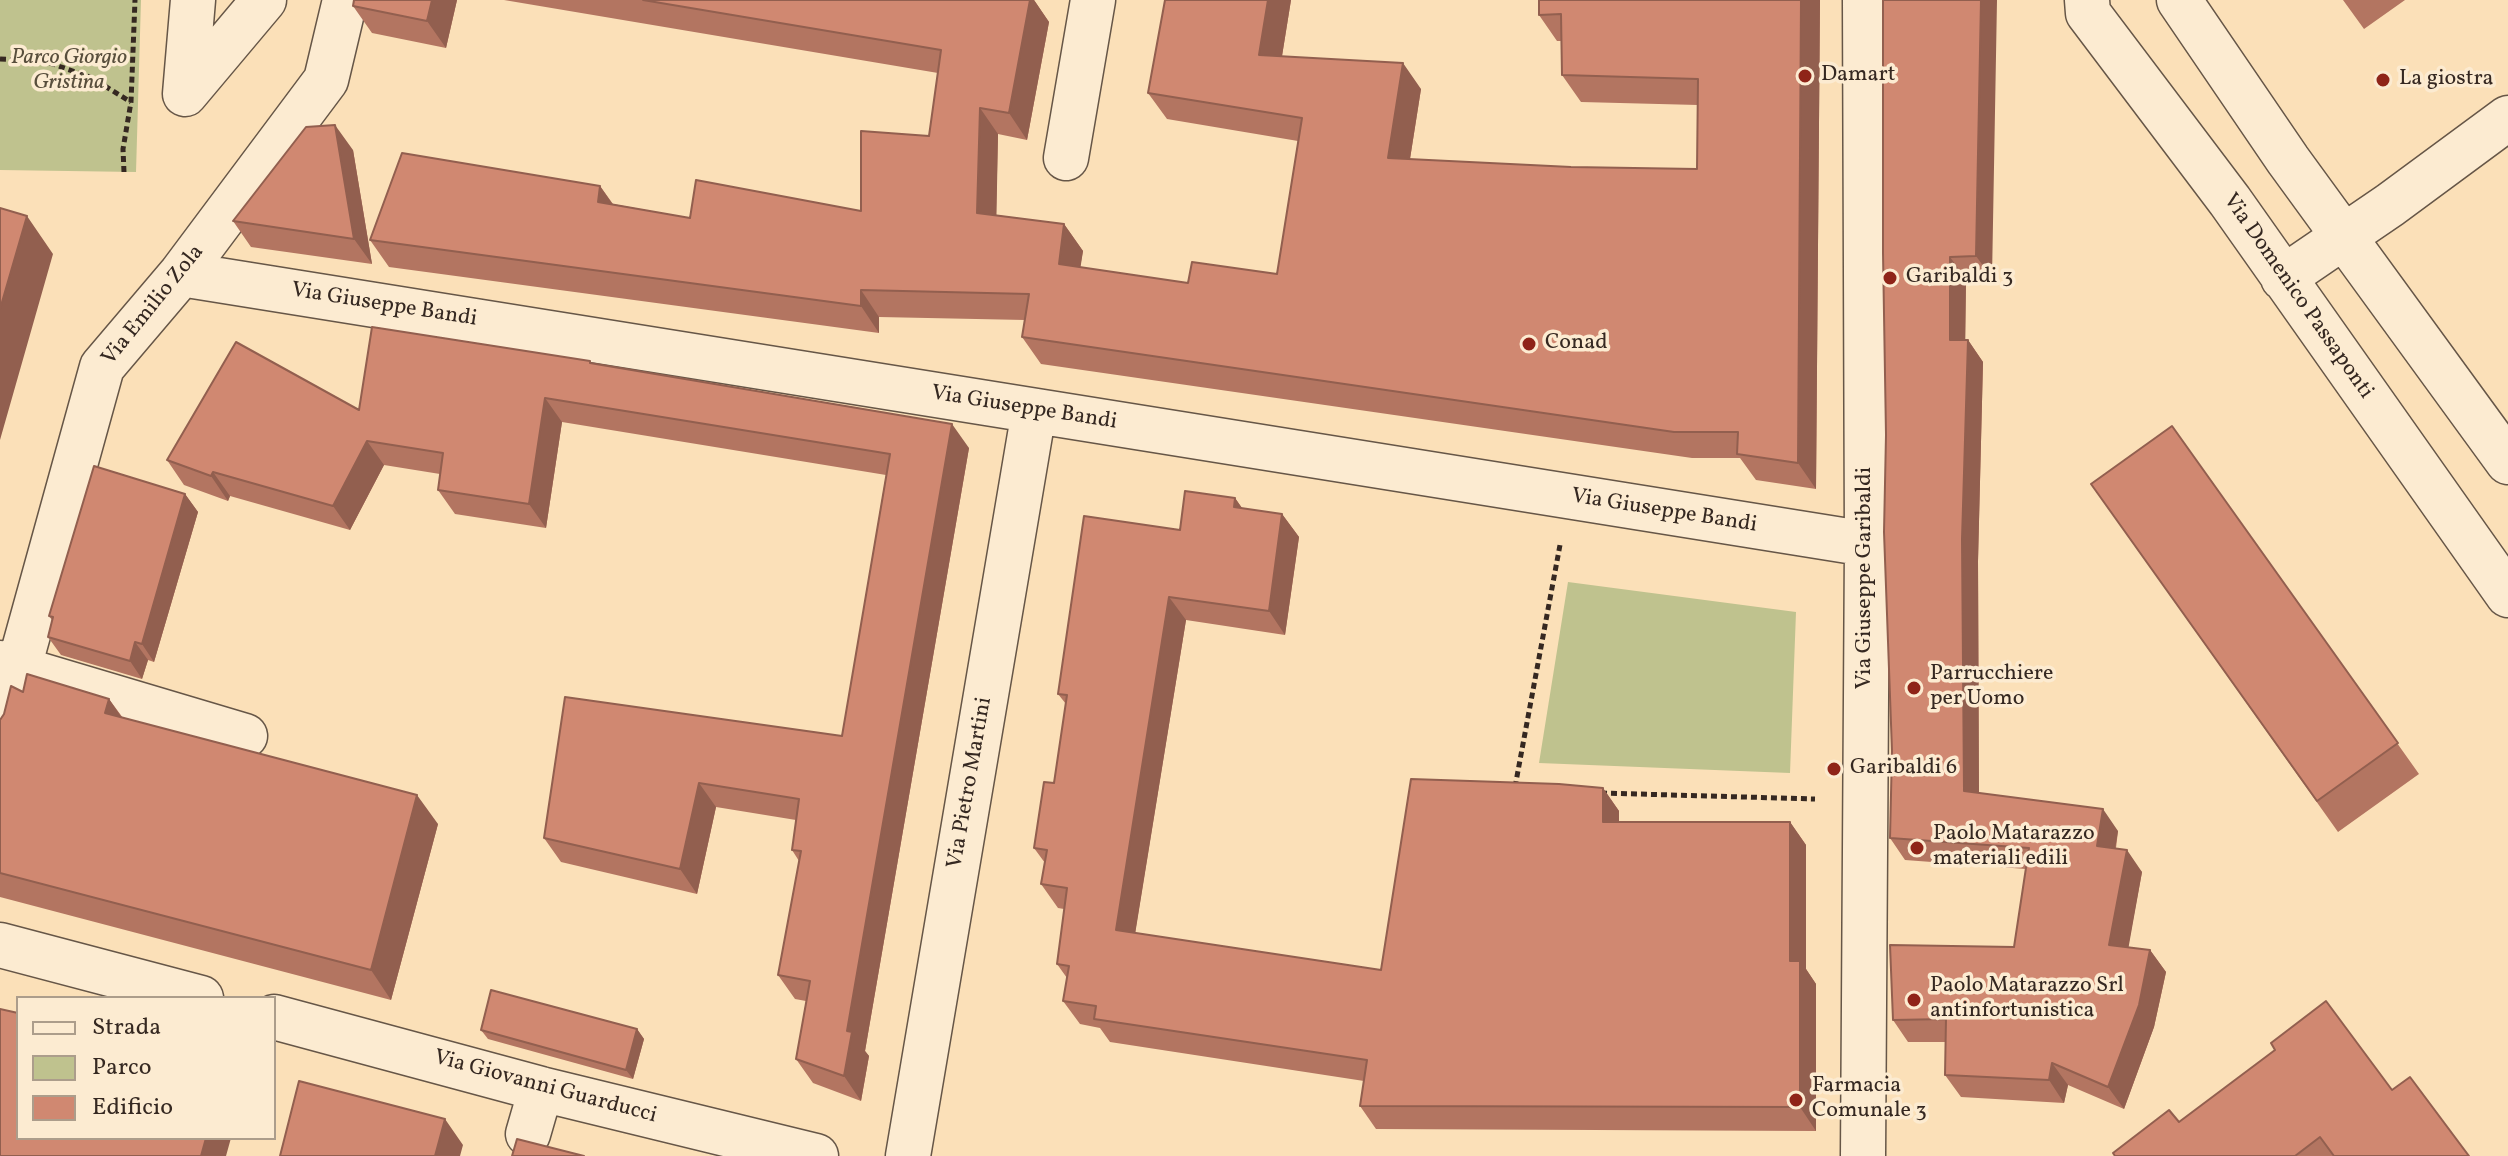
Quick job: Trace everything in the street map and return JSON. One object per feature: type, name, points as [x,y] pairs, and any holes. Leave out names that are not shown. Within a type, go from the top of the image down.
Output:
[{"type":"street","points":[[193,0],[185,94],[264,0]]},
{"type":"street","name":"Via Emilio Zola","points":[[0,736],[8,666],[102,367],[338,81],[345,0]]},
{"type":"street","points":[[1066,158],[1093,0]]},
{"type":"street","name":"Via Giuseppe Garibaldi","points":[[1863,1156],[1867,544],[1865,0]]},
{"type":"street","name":"Via Domenico Passaponti","points":[[2087,0],[2088,13],[2230,201],[2508,595]]},
{"type":"street","points":[[2179,0],[2288,160],[2508,462]]},
{"type":"street","points":[[2283,278],[2390,205],[2508,118]]},
{"type":"street","name":"Via Giuseppe Bandi","points":[[181,274],[1867,544]]},
{"type":"street","name":"Via Pietro Martini","points":[[908,1156],[1034,411]]},
{"type":"street","points":[[8,666],[245,736]]},
{"type":"street","points":[[0,945],[193,996]]},
{"type":"street","name":"Via Giovanni Guarducci","points":[[276,1018],[541,1089],[816,1156]]},
{"type":"street","points":[[528,1134],[541,1089]]},
{"type":"path","points":[[124,172],[123,149],[131,102],[135,0]]},
{"type":"path","points":[[0,59],[44,61],[90,77],[131,102]]},
{"type":"path","points":[[1515,790],[1569,497]]},
{"type":"path","points":[[1592,792],[1864,800]]},
{"type":"green space","name":"Parco Giorgio Gristina","points":[[0,0],[141,0],[136,172],[0,170]]},
{"type":"green space","points":[[1568,582],[1796,612],[1790,773],[1539,763]]},
{"type":"building","points":[[354,0],[432,0],[427,21],[353,6]]},
{"type":"building","points":[[643,0],[1030,0],[1009,113],[980,108],[977,213],[1064,224],[1059,264],[1188,283],[1192,262],[1277,274],[1302,118],[1148,93],[1165,0],[1268,0],[1259,55],[1403,63],[1388,158],[1571,167],[1697,169],[1698,79],[1562,75],[1561,14],[1539,15],[1539,0],[1801,0],[1798,463],[1737,454],[1738,432],[1674,432],[1022,337],[1029,294],[861,290],[861,306],[370,240],[402,153],[600,186],[598,202],[690,218],[696,180],[861,211],[861,131],[929,136],[941,50]]},
{"type":"building","points":[[1883,0],[1981,0],[1976,256],[1950,257],[1950,340],[1968,340],[1962,539],[1964,791],[2103,809],[2097,846],[2127,850],[2109,945],[2150,950],[2139,1005],[2108,1087],[2052,1063],[2049,1080],[1945,1075],[1946,1019],[1893,1020],[1890,945],[2014,947],[2029,848],[1890,838],[1892,751],[1884,532]]},
{"type":"building","points":[[335,125],[354,239],[233,221],[306,127]]},
{"type":"building","points":[[0,208],[27,216],[0,309]]},
{"type":"building","points":[[372,327],[590,361],[952,424],[847,1031],[852,1032],[844,1076],[796,1059],[810,981],[778,975],[801,851],[792,850],[799,799],[699,783],[680,869],[544,838],[565,697],[842,736],[890,454],[545,398],[529,504],[438,490],[443,453],[367,441],[333,506],[213,472],[211,476],[167,460],[236,342],[359,410]]},
{"type":"building","points":[[2172,426],[2398,743],[2317,801],[2091,484]]},
{"type":"building","points":[[94,466],[185,494],[142,644],[135,642],[130,661],[48,637],[53,617],[49,616]]},
{"type":"building","points":[[1185,491],[1235,498],[1234,507],[1282,514],[1269,611],[1169,597],[1116,930],[1381,970],[1411,779],[1603,788],[1603,822],[1790,822],[1790,961],[1800,961],[1800,1107],[1360,1106],[1367,1060],[1094,1019],[1096,1006],[1063,1001],[1069,966],[1057,964],[1067,888],[1041,884],[1047,850],[1034,848],[1044,782],[1054,783],[1067,695],[1058,694],[1084,516],[1180,530]]},
{"type":"building","points":[[27,674],[109,699],[105,713],[417,795],[371,970],[0,873],[0,720],[11,686],[23,692]]},
{"type":"building","points":[[491,990],[637,1029],[626,1070],[481,1030]]},
{"type":"building","points":[[2326,1001],[2392,1090],[2410,1077],[2469,1156],[2334,1156],[2320,1137],[2295,1156],[2115,1156],[2113,1153],[2169,1110],[2179,1122],[2275,1050],[2271,1043]]},
{"type":"building","points":[[0,1009],[16,1013],[16,1140],[205,1140],[201,1156],[0,1156]]},
{"type":"building","points":[[299,1081],[445,1119],[435,1156],[280,1156]]},
{"type":"building","points":[[517,1139],[584,1156],[512,1156]]},
{"type":"place","name":"Damart","points":[[1805,76]]},
{"type":"place","name":"La giostra","points":[[2383,80]]},
{"type":"place","name":"Garibaldi 3","points":[[1890,278]]},
{"type":"place","name":"Conad","points":[[1529,344]]},
{"type":"place","name":"Parrucchiere per Uomo","points":[[1914,688]]},
{"type":"place","name":"Garibaldi 6","points":[[1834,769]]},
{"type":"place","name":"Paolo Matarazzo materiali edili","points":[[1917,848]]},
{"type":"place","name":"Paolo Matarazzo Srl antinfortunistica","points":[[1914,1000]]},
{"type":"place","name":"Farmacia Comunale 3","points":[[1796,1100]]}]
